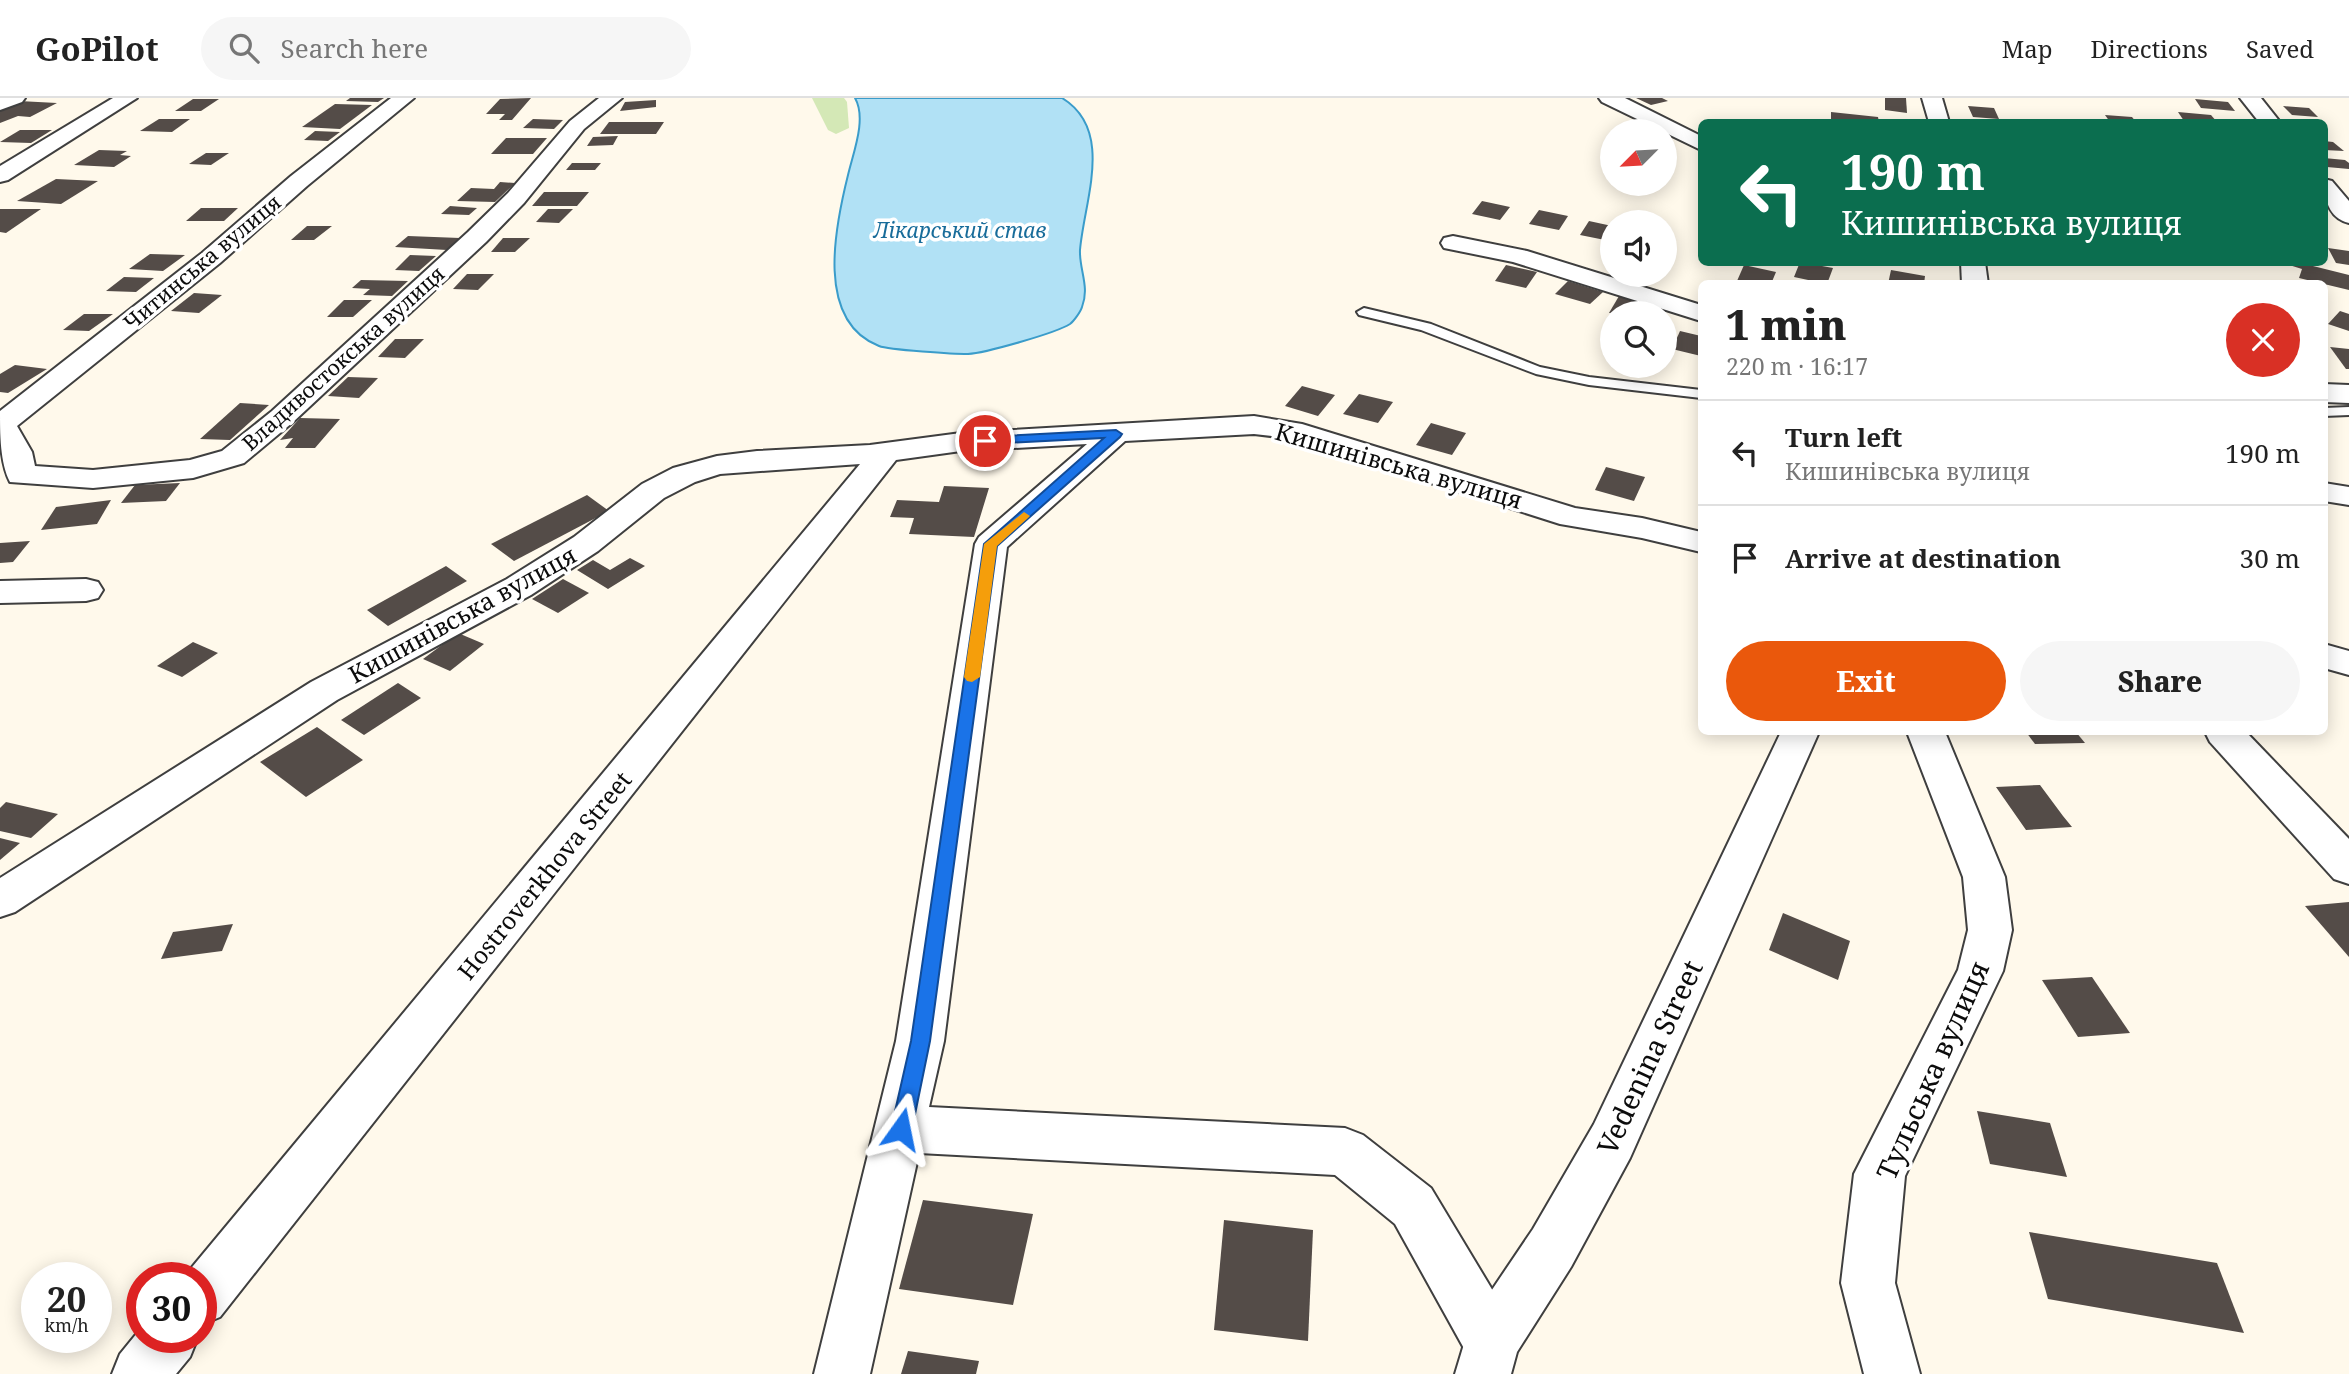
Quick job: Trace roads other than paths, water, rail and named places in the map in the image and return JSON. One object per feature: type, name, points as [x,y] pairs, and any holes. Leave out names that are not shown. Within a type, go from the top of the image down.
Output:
[{"type":"street","points":[[0,104],[15,98]]},
{"type":"street","points":[[0,175],[127,98]]},
{"type":"street","name":"Читинська вулиця","points":[[1,425],[211,258],[299,181],[404,98]]},
{"type":"street","name":"Владивостокська вулиця","points":[[1,425],[17,452],[21,475],[93,480],[193,469],[233,457],[282,417],[477,237],[516,198],[576,125],[612,98]]},
{"type":"street","points":[[1609,98],[1698,142]]},
{"type":"street","points":[[1932,98],[1938,119]]},
{"type":"street","points":[[2250,98],[2268,119]]},
{"type":"street","points":[[2328,194],[2340,213]]},
{"type":"street","points":[[1453,243],[1518,256],[1698,312]]},
{"type":"street","points":[[2328,394],[2349,394]]},
{"type":"street","name":"Кишинівська вулиця","points":[[0,900],[324,691],[519,587],[586,544],[653,491],[684,475],[717,465],[886,452],[961,442],[1254,425],[1292,430],[1571,517],[1643,528],[1698,541]]},
{"type":"street","points":[[842,1374],[920,1041],[991,544],[1116,434]]},
{"type":"street","name":"Hostroverkhova Street","points":[[217,1278],[886,452]]},
{"type":"street","points":[[2328,493],[2349,496]]},
{"type":"street","points":[[0,592],[86,590]]},
{"type":"street","points":[[2328,657],[2349,663]]},
{"type":"street","name":"Vedenina Street","points":[[1487,1357],[1612,1141],[1799,735]]},
{"type":"street","name":"Тульська вулиця","points":[[1892,1374],[1868,1283],[1880,1174],[1980,971],[1990,930],[1984,877],[1927,735]]},
{"type":"street","points":[[2227,735],[2349,867]]},
{"type":"street","points":[[901,1129],[1345,1152],[1413,1206],[1487,1357]]},
{"type":"street","points":[[140,1374],[157,1353]]},
{"type":"lane","points":[[1364,312],[1426,327],[1536,370],[1589,382],[1698,394]]},
{"type":"lane","points":[[2328,412],[2349,411]]},
{"type":"water","name":"Лікарський став","points":[[855,98],[1062,98],[1078,112],[1088,128],[1092,168],[1080,250],[1085,285],[1084,300],[1072,323],[1036,337],[968,354],[922,352],[879,346],[859,334],[845,316],[838,295],[835,271],[838,220],[859,126],[860,116]]}]
